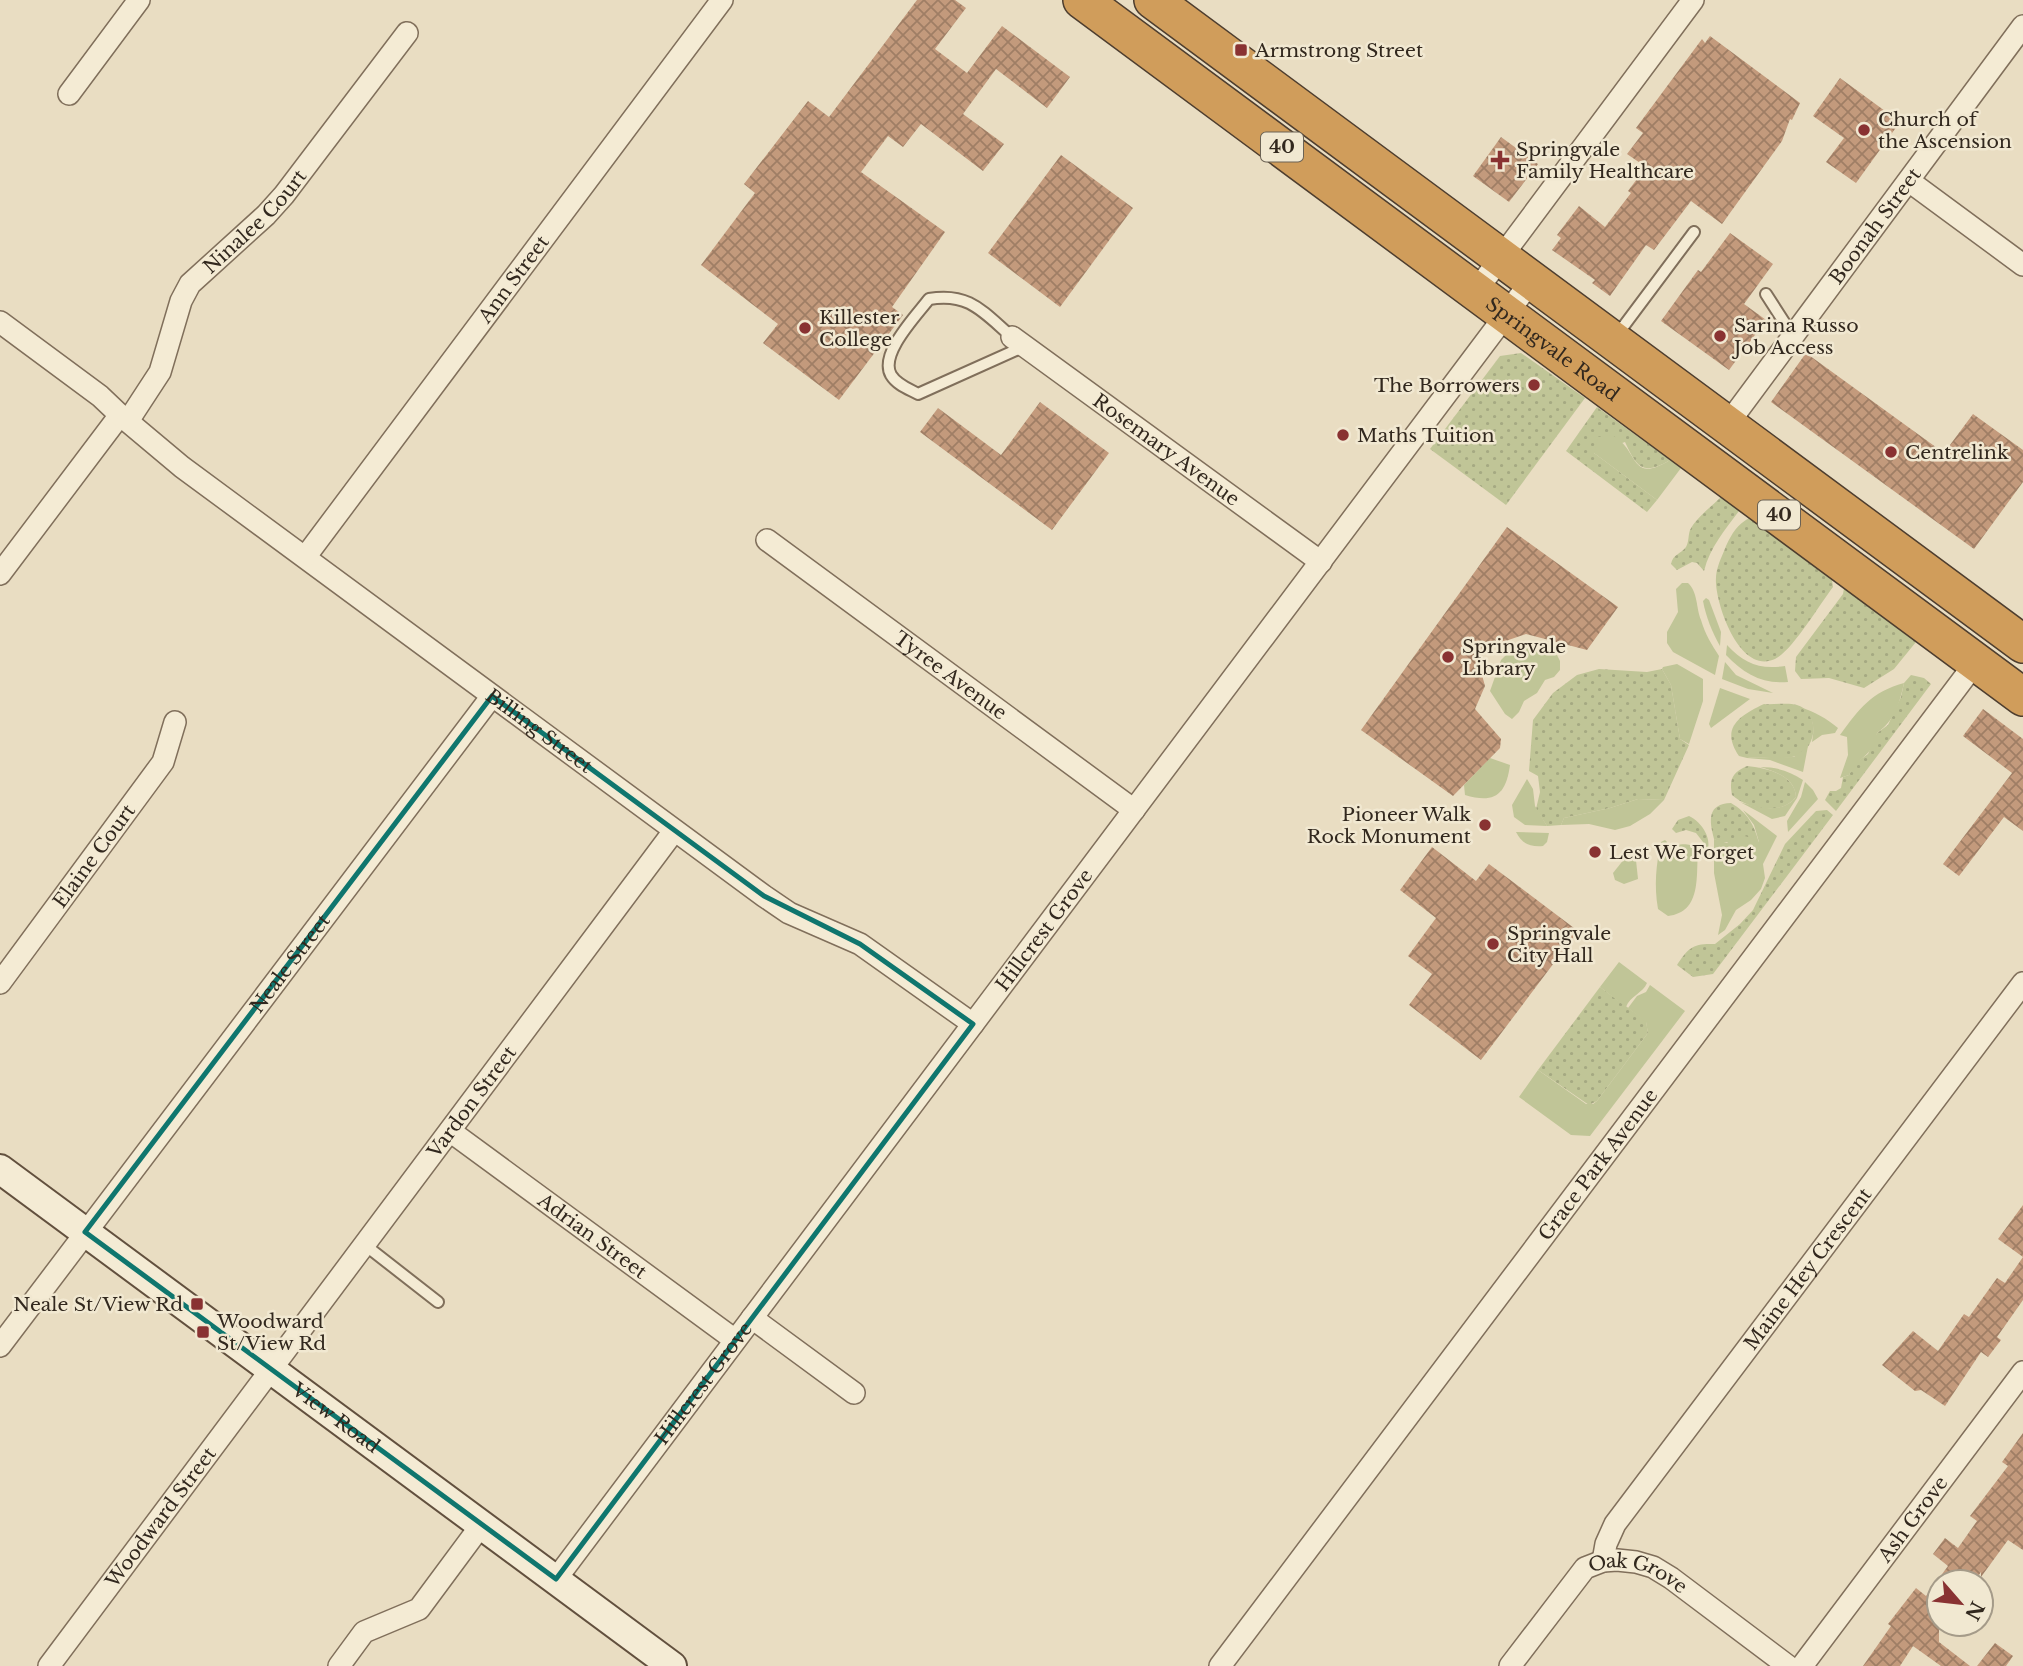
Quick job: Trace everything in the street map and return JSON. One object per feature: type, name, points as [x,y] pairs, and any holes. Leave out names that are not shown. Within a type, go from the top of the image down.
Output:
[{"type":"highway","name":"Springvale Road","points":[[1082,0],[1872,585],[1967,634],[2023,644]]},
{"type":"highway","name":"Springvale Road","points":[[1172,6],[1501,257],[1897,552],[2023,697]]},
{"type":"highway","points":[[1872,585],[1897,552]]},
{"type":"street","points":[[68,94],[139,0]]},
{"type":"street","name":"Ann Street","points":[[306,556],[722,0]]},
{"type":"street","points":[[1476,291],[1683,3]]},
{"type":"street","name":"Boonah Street","points":[[1727,425],[2023,26]]},
{"type":"street","name":"Ninalee Court","points":[[0,574],[160,372],[181,301],[190,284],[266,215],[284,195],[407,33]]},
{"type":"street","points":[[1909,181],[2023,265]]},
{"type":"street","name":"Hillcrest Grove","points":[[556,1579],[1532,280]]},
{"type":"street","name":"Billing Street","points":[[0,322],[100,396],[172,459],[674,831],[789,913],[860,944],[973,1024]]},
{"type":"street","name":"Rosemary Avenue","points":[[1018,341],[1321,562]]},
{"type":"street","name":"Tyree Avenue","points":[[767,540],[1134,810]]},
{"type":"street","name":"Grace Park Avenue","points":[[1220,1666],[1967,634]]},
{"type":"street","name":"Neale Street","points":[[0,1346],[492,696]]},
{"type":"street","name":"Elaine Court","points":[[0,983],[163,762],[175,722]]},
{"type":"street","name":"Vardon Street","points":[[271,1370],[674,831]]},
{"type":"street","name":"Maine Hey Crescent","points":[[1603,1561],[1606,1544],[1615,1524],[2023,983]]},
{"type":"street","name":"Adrian Street","points":[[450,1131],[735,1340]]},
{"type":"street","name":"View Road","points":[[0,1169],[556,1579],[654,1661]]},
{"type":"street","points":[[752,1318],[854,1393]]},
{"type":"street","name":"Woodward Street","points":[[49,1666],[271,1370]]},
{"type":"street","name":"Ash Grove","points":[[1802,1666],[2023,1372]]},
{"type":"street","points":[[339,1666],[364,1633],[419,1609],[482,1524]]},
{"type":"street","name":"Oak Grove","points":[[1510,1666],[1577,1576],[1585,1568],[1603,1561],[1636,1562],[1662,1573],[1788,1666]]},
{"type":"lane","points":[[1613,340],[1694,232]]},
{"type":"lane","points":[[1766,293],[1793,336]]},
{"type":"lane","points":[[949,296],[978,307],[1018,341],[918,394],[902,386],[890,374],[889,360],[893,347],[929,299],[949,296]]},
{"type":"lane","points":[[365,1245],[438,1302]]},
{"type":"highlighted area","points":[[492,696],[764,896],[860,944],[973,1024],[556,1579],[85,1232]]},
{"type":"green space","points":[[1521,353],[1585,398],[1506,505],[1430,449],[1500,356]]},
{"type":"green space","points":[[1597,407],[1670,460],[1653,468],[1642,467],[1633,458],[1625,442],[1594,453],[1657,500],[1647,512],[1566,451]]},
{"type":"green space","points":[[1612,435],[1621,441],[1641,467],[1657,467],[1670,460],[1681,468],[1657,500],[1594,453],[1598,437]]},
{"type":"green space","points":[[1721,497],[1739,511],[1714,546],[1704,571],[1697,563],[1692,562],[1677,570],[1671,564],[1675,556],[1686,547],[1690,530]]},
{"type":"green space","points":[[1749,518],[1832,580],[1833,587],[1789,647],[1775,659],[1762,661],[1751,657],[1733,636],[1721,607],[1716,583],[1717,569],[1728,541]]},
{"type":"green space","points":[[1682,583],[1688,583],[1694,591],[1699,615],[1719,656],[1715,675],[1673,652],[1667,643],[1667,632],[1678,612],[1676,589]]},
{"type":"green space","points":[[1844,588],[1916,642],[1894,669],[1864,688],[1829,678],[1801,679],[1795,671],[1796,657],[1843,594]]},
{"type":"green space","points":[[1706,598],[1721,632],[1720,646],[1706,613],[1703,601]]},
{"type":"green space","points":[[1727,645],[1753,664],[1767,667],[1785,666],[1788,682],[1762,679],[1740,668],[1726,655]]},
{"type":"green space","points":[[1526,648],[1556,653],[1560,670],[1554,677],[1545,680],[1537,693],[1524,701],[1512,719],[1505,714],[1490,691],[1501,660],[1512,649]]},
{"type":"green space","points":[[1725,662],[1736,675],[1773,693],[1748,689],[1722,679]]},
{"type":"green space","points":[[1677,664],[1703,679],[1703,701],[1689,744],[1680,739],[1671,685],[1662,669]]},
{"type":"green space","points":[[1599,669],[1647,672],[1662,669],[1671,685],[1680,739],[1689,745],[1664,800],[1638,799],[1564,818],[1561,825],[1547,826],[1536,809],[1540,792],[1538,776],[1529,771],[1533,720],[1553,693],[1577,675]]},
{"type":"green space","points":[[1911,675],[1924,678],[1931,684],[1836,811],[1825,800],[1830,791],[1841,788],[1843,777],[1849,775],[1854,764],[1868,754],[1877,733],[1888,725],[1901,697],[1904,683]]},
{"type":"green space","points":[[1904,683],[1895,711],[1888,723],[1877,733],[1873,747],[1849,775],[1840,778],[1848,755],[1847,737],[1840,735],[1853,717],[1874,697]]},
{"type":"green space","points":[[1720,688],[1750,699],[1711,728],[1709,724]]},
{"type":"green space","points":[[1764,704],[1793,704],[1810,715],[1813,722],[1812,738],[1803,752],[1785,758],[1739,756],[1731,738],[1732,730],[1740,718]]},
{"type":"green space","points":[[1800,707],[1834,724],[1838,728],[1835,733],[1822,735],[1812,742],[1812,722]]},
{"type":"green space","points":[[1808,746],[1803,772],[1770,760],[1747,758],[1794,757]]},
{"type":"green space","points":[[1490,758],[1510,765],[1502,790],[1497,795],[1484,798],[1465,795],[1464,785]]},
{"type":"green space","points":[[1747,766],[1763,768],[1785,778],[1791,783],[1796,797],[1782,807],[1773,808],[1755,807],[1738,800],[1732,795],[1731,781],[1738,771]]},
{"type":"green space","points":[[1760,767],[1783,770],[1803,780],[1797,798],[1785,816],[1772,819],[1740,802],[1762,808],[1777,808],[1796,797],[1789,780]]},
{"type":"green space","points":[[1527,779],[1533,789],[1535,806],[1547,826],[1525,825],[1514,817],[1512,805]]},
{"type":"green space","points":[[1805,782],[1818,799],[1788,832],[1787,821],[1801,797]]},
{"type":"green space","points":[[1638,799],[1664,800],[1650,814],[1630,826],[1615,830],[1589,824],[1561,825],[1564,818]]},
{"type":"green space","points":[[1731,803],[1750,820],[1759,843],[1721,842],[1714,839],[1712,814],[1718,806]]},
{"type":"green space","points":[[1743,810],[1777,836],[1763,864],[1765,878],[1761,889],[1736,910],[1725,930],[1718,935],[1722,915],[1714,873],[1714,839],[1727,843],[1735,837],[1743,836],[1759,842],[1754,825]]},
{"type":"green space","points":[[1827,810],[1833,815],[1713,974],[1693,977],[1677,965],[1692,948],[1701,944],[1715,944],[1740,924],[1753,910],[1785,844],[1816,811]]},
{"type":"green space","points":[[1689,816],[1698,823],[1708,838],[1706,855],[1703,842],[1696,833],[1686,830],[1676,833],[1672,829],[1678,820]]},
{"type":"green space","points":[[1516,832],[1549,833],[1547,842],[1538,846],[1524,842]]},
{"type":"green space","points":[[1665,840],[1666,848],[1686,844],[1698,849],[1697,881],[1692,900],[1687,908],[1668,916],[1658,909],[1656,892],[1659,850],[1661,842]]},
{"type":"green space","points":[[1635,851],[1638,879],[1624,884],[1615,880],[1613,873],[1629,853]]},
{"type":"green space","points":[[1619,962],[1647,983],[1626,1007],[1600,987]]},
{"type":"green space","points":[[1650,985],[1685,1011],[1590,1136],[1571,1135],[1519,1097],[1538,1070],[1586,1104],[1597,1101],[1648,1033],[1646,1022],[1628,1008]]},
{"type":"green space","points":[[1600,987],[1646,1021],[1648,1033],[1597,1101],[1589,1105],[1538,1070]]},
{"type":"building","points":[[917,0],[955,0],[966,8],[935,49],[967,73],[1002,26],[1070,77],[1047,108],[996,69],[963,114],[1004,144],[983,171],[921,124],[903,147],[888,136],[861,172],[945,232],[892,307],[903,315],[839,400],[763,343],[778,324],[701,265],[755,193],[744,184],[808,101],[829,117]]},
{"type":"building","points":[[1710,36],[1800,103],[1792,120],[1790,119],[1782,141],[1722,224],[1691,201],[1654,250],[1646,245],[1610,296],[1592,283],[1595,280],[1552,250],[1561,238],[1557,235],[1579,206],[1605,227],[1631,193],[1628,191],[1646,167],[1627,154],[1643,133],[1636,128],[1702,39],[1705,43]]},
{"type":"building","name":"Church of the Ascension","points":[[1840,78],[1900,122],[1856,183],[1826,162],[1844,138],[1813,116]]},
{"type":"building","points":[[1501,137],[1538,164],[1509,202],[1473,176]]},
{"type":"building","points":[[1061,155],[1133,208],[1060,307],[988,253]]},
{"type":"building","points":[[1730,233],[1773,264],[1744,304],[1766,320],[1729,370],[1661,321],[1698,270],[1701,272]]},
{"type":"building","name":"Centrelink","points":[[1806,353],[1944,453],[1973,414],[2023,450],[2023,482],[1974,549],[1771,402]]},
{"type":"building","points":[[1040,402],[1109,453],[1052,530],[920,432],[938,408],[1001,455]]},
{"type":"building","name":"Springvale Library","points":[[1507,527],[1618,607],[1587,650],[1526,634],[1485,648],[1479,664],[1485,686],[1475,709],[1501,739],[1500,748],[1453,796],[1361,730]]},
{"type":"building","points":[[1983,709],[2023,739],[2023,831],[2004,817],[1959,876],[1943,864],[2012,773],[1963,736]]},
{"type":"building","name":"Springvale City Hall","points":[[1432,847],[1476,881],[1489,864],[1578,931],[1481,1060],[1409,1005],[1432,974],[1408,956],[1436,918],[1400,890]]},
{"type":"building","points":[[2023,1205],[2023,1257],[1998,1239]]},
{"type":"building","points":[[2023,1257],[2023,1300],[1997,1337],[2001,1340],[1988,1357],[1981,1352],[1945,1406],[1921,1390],[1915,1391],[1882,1365],[1913,1331],[1938,1351],[1964,1314],[1969,1317],[1997,1278],[2005,1283]]},
{"type":"building","points":[[2023,1433],[2023,1550],[2008,1540],[1988,1568],[1947,1568],[1948,1566],[1933,1554],[1945,1538],[1958,1548],[1977,1521],[1970,1516],[2008,1466],[2002,1462]]},
{"type":"building","points":[[1916,1588],[1925,1595],[1925,1638],[1939,1638],[1939,1642],[1970,1666],[1941,1666],[1913,1646],[1900,1666],[1863,1666],[1891,1626],[1888,1624]]},
{"type":"building","points":[[1995,1643],[2013,1656],[2006,1666],[1977,1666]]},
{"type":"place","name":"Armstrong Street","points":[[1241,50]]},
{"type":"place","name":"Church of the Ascension","points":[[1864,130]]},
{"type":"place","name":"Springvale Family Healthcare","points":[[1500,160]]},
{"type":"place","name":"Killester College","points":[[805,328]]},
{"type":"place","name":"Sarina Russo Job Access","points":[[1720,336]]},
{"type":"place","name":"The Borrowers","points":[[1534,385]]},
{"type":"place","name":"Maths Tuition","points":[[1343,435]]},
{"type":"place","name":"Centrelink","points":[[1891,452]]},
{"type":"place","name":"Springvale Library","points":[[1448,657]]},
{"type":"place","name":"Pioneer Walk Rock Monument","points":[[1485,825]]},
{"type":"place","name":"Lest We Forget","points":[[1595,852]]},
{"type":"place","name":"Springvale City Hall","points":[[1493,944]]},
{"type":"place","name":"Neale St/View Rd","points":[[197,1304]]},
{"type":"place","name":"Woodward St/View Rd","points":[[203,1332]]}]
